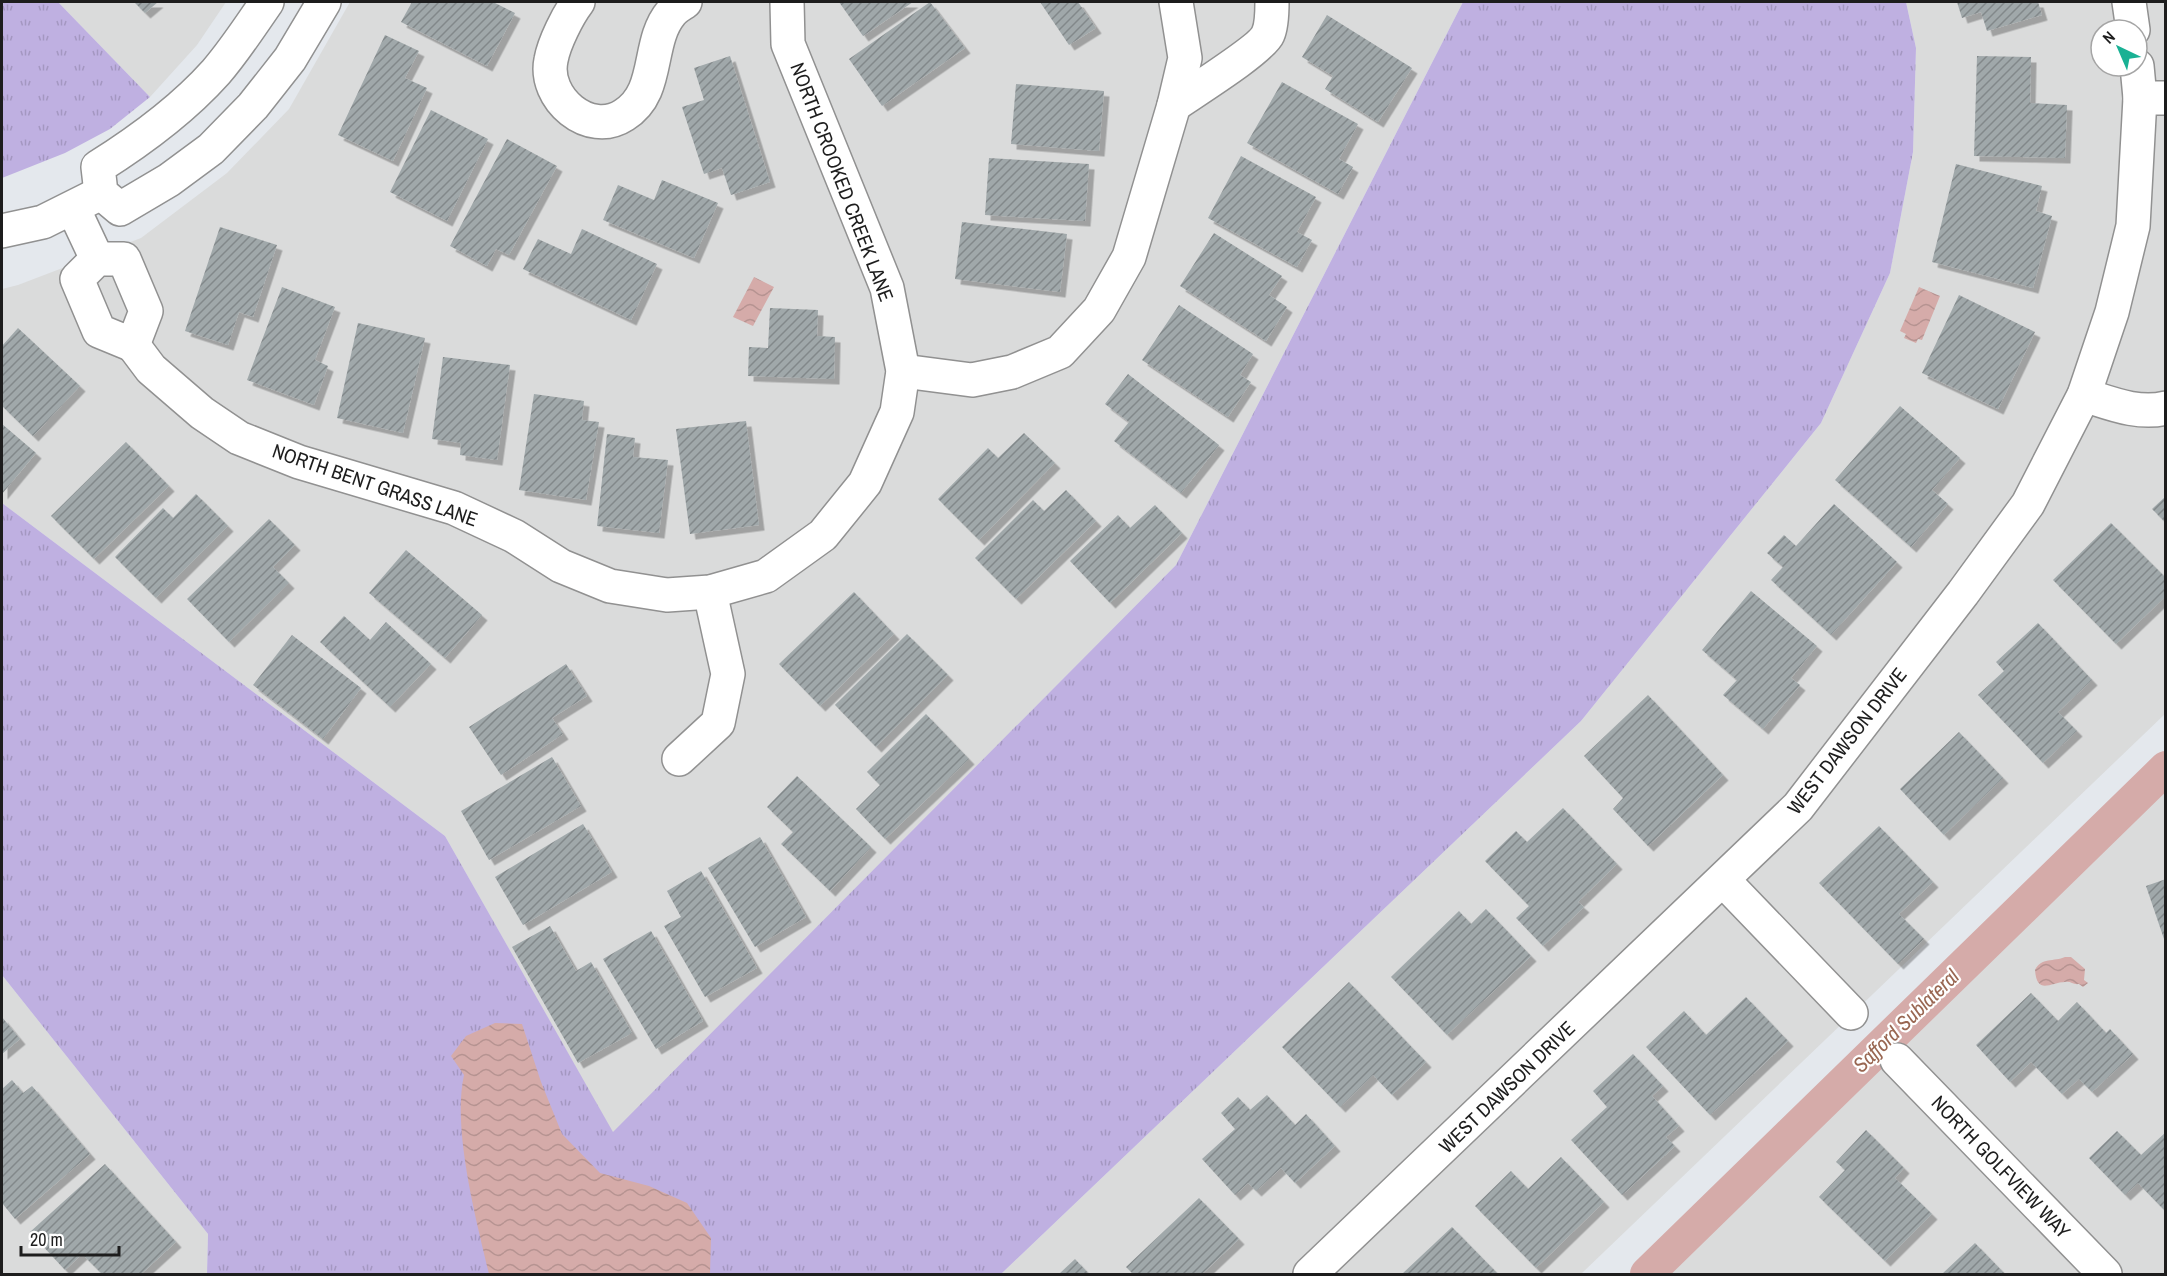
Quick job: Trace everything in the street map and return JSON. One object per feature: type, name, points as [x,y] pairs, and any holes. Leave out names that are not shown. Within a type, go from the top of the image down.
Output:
[{"type":"street","points":[[97,259],[87,201],[98,167],[135,144],[172,114],[215,72],[267,2]]},
{"type":"street","points":[[2,231],[43,222],[87,201],[120,209],[169,180],[211,149],[253,106],[290,59],[324,2]]},
{"type":"street","points":[[578,2],[570,12],[551,60],[552,80],[559,98],[571,112],[603,123],[624,116],[640,100],[651,79],[659,35],[670,14],[685,2]]},
{"type":"street","name":"NORTH CROOKED CREEK LANE","points":[[710,592],[766,576],[823,535],[865,483],[897,412],[903,371],[888,288],[788,44],[787,2]]},
{"type":"street","points":[[903,371],[972,380],[1012,372],[1060,351],[1099,310],[1129,257],[1174,105],[1185,58],[1176,2]]},
{"type":"street","points":[[1174,105],[1254,50],[1268,35],[1272,2]]},
{"type":"street","points":[[2129,2],[2131,18]]},
{"type":"street","name":"WEST DAWSON DRIVE","points":[[1310,1275],[1798,807],[1963,593],[2028,504],[2084,395],[2112,312],[2133,226],[2153,98],[2143,78]]},
{"type":"street","points":[[97,259],[124,259],[146,311],[133,345],[99,331],[77,279],[97,259]]},
{"type":"street","name":"NORTH BENT GRASS LANE","points":[[133,345],[151,369],[202,412],[239,438],[298,462],[454,508],[514,536],[561,566],[609,586],[667,596],[710,592]]},
{"type":"street","points":[[2084,395],[2130,408],[2155,410],[2166,408]]},
{"type":"street","points":[[679,759],[718,723],[728,674],[710,592]]},
{"type":"street","points":[[1723,880],[1851,1013]]},
{"type":"street","name":"NORTH GOLFVIEW WAY","points":[[1897,1060],[2105,1275]]},
{"type":"shaded area","points":[[58,2],[226,2],[197,45],[150,97]]},
{"type":"shaded area","points":[[350,2],[1463,2],[1176,565],[613,1133],[445,836],[2,503],[2,289],[141,238],[227,173],[289,109]]},
{"type":"shaded area","points":[[1906,2],[2165,2],[2165,714],[1581,1274],[1001,1274],[1581,721],[1821,423],[1890,273],[1913,152],[1916,48]]},
{"type":"shaded area","points":[[2165,792],[2165,1274],[1663,1274]]},
{"type":"shaded area","points":[[2,975],[208,1234],[207,1274],[2,1274]]},
{"type":"green space","points":[[2,2],[58,2],[150,97],[110,129],[65,153],[2,178]]},
{"type":"green space","points":[[1463,2],[1906,2],[1916,48],[1913,152],[1890,273],[1821,423],[1581,721],[1001,1274],[207,1274],[208,1234],[2,975],[2,503],[445,836],[613,1132],[1176,565]]},
{"type":"water","points":[[754,277],[774,287],[753,326],[733,317]]},
{"type":"water","points":[[1919,287],[1940,296],[1922,340],[1918,339],[1916,343],[1904,338],[1906,334],[1900,331]]},
{"type":"water","points":[[2071,957],[2085,969],[2084,980],[2088,983],[2083,987],[2067,982],[2046,986],[2039,983],[2035,970],[2041,963]]},
{"type":"water","points":[[495,1023],[522,1024],[541,1082],[562,1134],[600,1173],[649,1186],[687,1203],[711,1238],[710,1274],[489,1274],[472,1201],[463,1147],[461,1097],[464,1075],[451,1056],[466,1036]]},
{"type":"building","points":[[134,2],[158,2],[145,13]]},
{"type":"building","points":[[412,2],[493,2],[515,13],[487,66],[401,22]]},
{"type":"building","points":[[839,2],[913,2],[863,36]]},
{"type":"building","points":[[930,2],[965,48],[882,106],[849,59]]},
{"type":"building","points":[[1040,2],[1078,2],[1096,28],[1069,45]]},
{"type":"building","points":[[1957,2],[2038,2],[2042,15],[1987,31],[1981,12],[1962,18]]},
{"type":"building","points":[[1327,15],[1412,68],[1378,122],[1325,89],[1333,76],[1302,57]]},
{"type":"building","points":[[385,35],[419,51],[405,78],[427,88],[393,161],[338,135]]},
{"type":"building","points":[[730,56],[770,182],[731,195],[722,168],[704,174],[682,107],[704,100],[694,68]]},
{"type":"building","points":[[1977,56],[2031,57],[2030,103],[2067,105],[2065,158],[1974,156]]},
{"type":"building","points":[[1282,82],[1358,124],[1339,159],[1353,167],[1338,194],[1247,143]]},
{"type":"building","points":[[1016,84],[1104,91],[1099,151],[1011,144]]},
{"type":"building","points":[[431,110],[488,139],[447,221],[390,192]]},
{"type":"building","points":[[507,139],[557,166],[509,255],[496,249],[487,266],[450,246]]},
{"type":"building","points":[[1241,156],[1316,197],[1297,232],[1312,240],[1297,267],[1208,218]]},
{"type":"building","points":[[989,158],[1089,164],[1085,221],[985,215]]},
{"type":"building","points":[[1956,164],[2042,186],[2036,211],[2052,216],[2033,288],[1932,262]]},
{"type":"building","points":[[662,180],[718,203],[694,258],[603,220],[618,185],[654,200]]},
{"type":"building","points":[[962,222],[1067,234],[1060,292],[955,279]]},
{"type":"building","points":[[220,227],[277,245],[253,317],[239,312],[228,345],[185,331]]},
{"type":"building","points":[[582,229],[657,264],[631,320],[523,269],[538,239],[571,254]]},
{"type":"building","points":[[1214,233],[1282,276],[1269,295],[1287,307],[1266,341],[1180,286]]},
{"type":"building","points":[[282,287],[335,307],[315,360],[328,366],[314,405],[247,380]]},
{"type":"building","points":[[1959,295],[2035,332],[1998,409],[1922,373]]},
{"type":"building","points":[[1179,305],[1253,354],[1240,375],[1251,382],[1228,417],[1142,360]]},
{"type":"building","points":[[770,308],[818,310],[817,336],[835,337],[834,379],[748,376],[749,347],[768,348]]},
{"type":"building","points":[[358,323],[425,338],[403,433],[337,418]]},
{"type":"building","points":[[18,328],[80,386],[33,436],[2,406],[2,346]]},
{"type":"building","points":[[443,357],[510,365],[497,460],[460,455],[461,443],[432,439]]},
{"type":"building","points":[[1128,374],[1219,445],[1181,493],[1114,441],[1129,422],[1105,404]]},
{"type":"building","points":[[534,394],[584,401],[582,420],[599,422],[586,500],[519,490]]},
{"type":"building","points":[[1900,406],[1960,458],[1932,490],[1948,504],[1911,547],[1835,480]]},
{"type":"building","points":[[746,421],[759,525],[690,534],[676,429]]},
{"type":"building","points":[[2,424],[36,453],[2,494]]},
{"type":"building","points":[[1024,433],[1055,463],[979,540],[938,499],[988,448],[998,458]]},
{"type":"building","points":[[607,434],[635,438],[633,457],[668,460],[659,533],[597,526]]},
{"type":"building","points":[[126,442],[169,486],[94,559],[51,516]]},
{"type":"building","points":[[1066,490],[1096,521],[1016,599],[975,558],[1033,500],[1044,511]]},
{"type":"building","points":[[196,494],[228,526],[156,598],[115,557],[163,508],[173,518]]},
{"type":"building","points":[[2166,496],[2166,523],[2152,509]]},
{"type":"building","points":[[1834,504],[1897,562],[1831,635],[1771,580],[1783,567],[1767,553],[1784,535],[1796,546]]},
{"type":"building","points":[[1155,505],[1182,533],[1110,603],[1070,561],[1118,515],[1130,528]]},
{"type":"building","points":[[269,519],[295,545],[273,567],[289,583],[229,642],[187,599]]},
{"type":"building","points":[[2111,523],[2166,578],[2166,596],[2116,644],[2053,580]]},
{"type":"building","points":[[406,550],[482,615],[445,658],[369,593]]},
{"type":"building","points":[[1751,591],[1817,646],[1791,678],[1800,685],[1763,729],[1723,695],[1737,680],[1702,650]]},
{"type":"building","points":[[854,592],[894,634],[820,706],[779,664]]},
{"type":"building","points":[[344,616],[370,640],[386,622],[431,664],[390,707],[320,642]]},
{"type":"building","points":[[2038,623],[2092,680],[2058,712],[2077,731],[2043,763],[1978,695],[2004,671],[1996,662]]},
{"type":"building","points":[[907,634],[948,675],[876,747],[835,705]]},
{"type":"building","points":[[292,635],[361,688],[323,739],[253,685]]},
{"type":"building","points":[[566,664],[587,696],[552,718],[563,734],[501,775],[469,727]]},
{"type":"building","points":[[1648,695],[1723,775],[1648,846],[1613,809],[1623,798],[1584,756]]},
{"type":"building","points":[[926,714],[969,759],[885,839],[856,809],[880,785],[867,772]]},
{"type":"building","points":[[1959,732],[2003,778],[1944,835],[1900,789]]},
{"type":"building","points":[[552,757],[581,806],[489,860],[461,811]]},
{"type":"building","points":[[797,776],[871,847],[830,891],[781,844],[793,832],[767,807]]},
{"type":"building","points":[[1563,808],[1617,864],[1578,902],[1584,907],[1543,946],[1516,918],[1529,906],[1485,861],[1516,831],[1527,842]]},
{"type":"building","points":[[583,824],[612,872],[523,925],[495,877]]},
{"type":"building","points":[[1879,826],[1933,882],[1899,914],[1924,939],[1898,964],[1819,883]]},
{"type":"building","points":[[760,837],[806,917],[755,947],[708,868]]},
{"type":"building","points":[[701,871],[757,968],[705,997],[664,926],[681,917],[667,891]]},
{"type":"building","points":[[2166,879],[2166,942],[2165,942],[2146,886]]},
{"type":"building","points":[[1486,909],[1531,956],[1447,1035],[1391,977],[1459,911],[1471,924]]},
{"type":"building","points":[[550,926],[576,971],[591,962],[632,1033],[578,1063],[512,947]]},
{"type":"building","points":[[651,931],[703,1021],[656,1049],[603,959]]},
{"type":"building","points":[[1349,982],[1426,1062],[1392,1095],[1373,1075],[1340,1107],[1282,1047]]},
{"type":"building","points":[[2031,993],[2058,1021],[2077,1002],[2106,1033],[2110,1029],[2133,1054],[2092,1092],[2079,1079],[2062,1094],[2031,1062],[2010,1082],[1976,1045]]},
{"type":"building","points":[[1746,997],[1788,1041],[1710,1115],[1646,1047],[1684,1011],[1706,1035]]},
{"type":"building","points":[[2,1017],[20,1039],[2,1054]]},
{"type":"building","points":[[1633,1054],[1663,1086],[1652,1096],[1679,1126],[1666,1137],[1675,1146],[1622,1195],[1571,1140],[1607,1107],[1593,1091]]},
{"type":"building","points":[[12,1080],[23,1093],[32,1086],[90,1154],[15,1219],[2,1203],[2,1089]]},
{"type":"building","points":[[1267,1095],[1295,1125],[1306,1114],[1335,1146],[1295,1183],[1281,1168],[1256,1191],[1248,1183],[1235,1195],[1202,1159],[1235,1129],[1221,1113],[1238,1097],[1250,1110]]},
{"type":"building","points":[[1866,1130],[1904,1168],[1895,1178],[1932,1214],[1885,1261],[1819,1197],[1845,1170],[1836,1162]]},
{"type":"building","points":[[2117,1131],[2141,1155],[2166,1132],[2166,1212],[2138,1183],[2125,1195],[2089,1158]]},
{"type":"building","points":[[1561,1157],[1604,1202],[1536,1268],[1475,1206],[1511,1171],[1528,1189]]},
{"type":"building","points":[[105,1164],[176,1242],[141,1274],[102,1274],[82,1254],[65,1270],[30,1232]]},
{"type":"building","points":[[1199,1198],[1239,1239],[1202,1274],[1133,1274],[1126,1267]]},
{"type":"building","points":[[1452,1227],[1498,1274],[1402,1274]]},
{"type":"building","points":[[1975,1243],[2005,1274],[1942,1274]]},
{"type":"building","points":[[1075,1259],[1089,1274],[1059,1274]]},
{"type":"waterway","name":"Safford Sublateral","points":[[1647,1274],[2166,768]]}]
